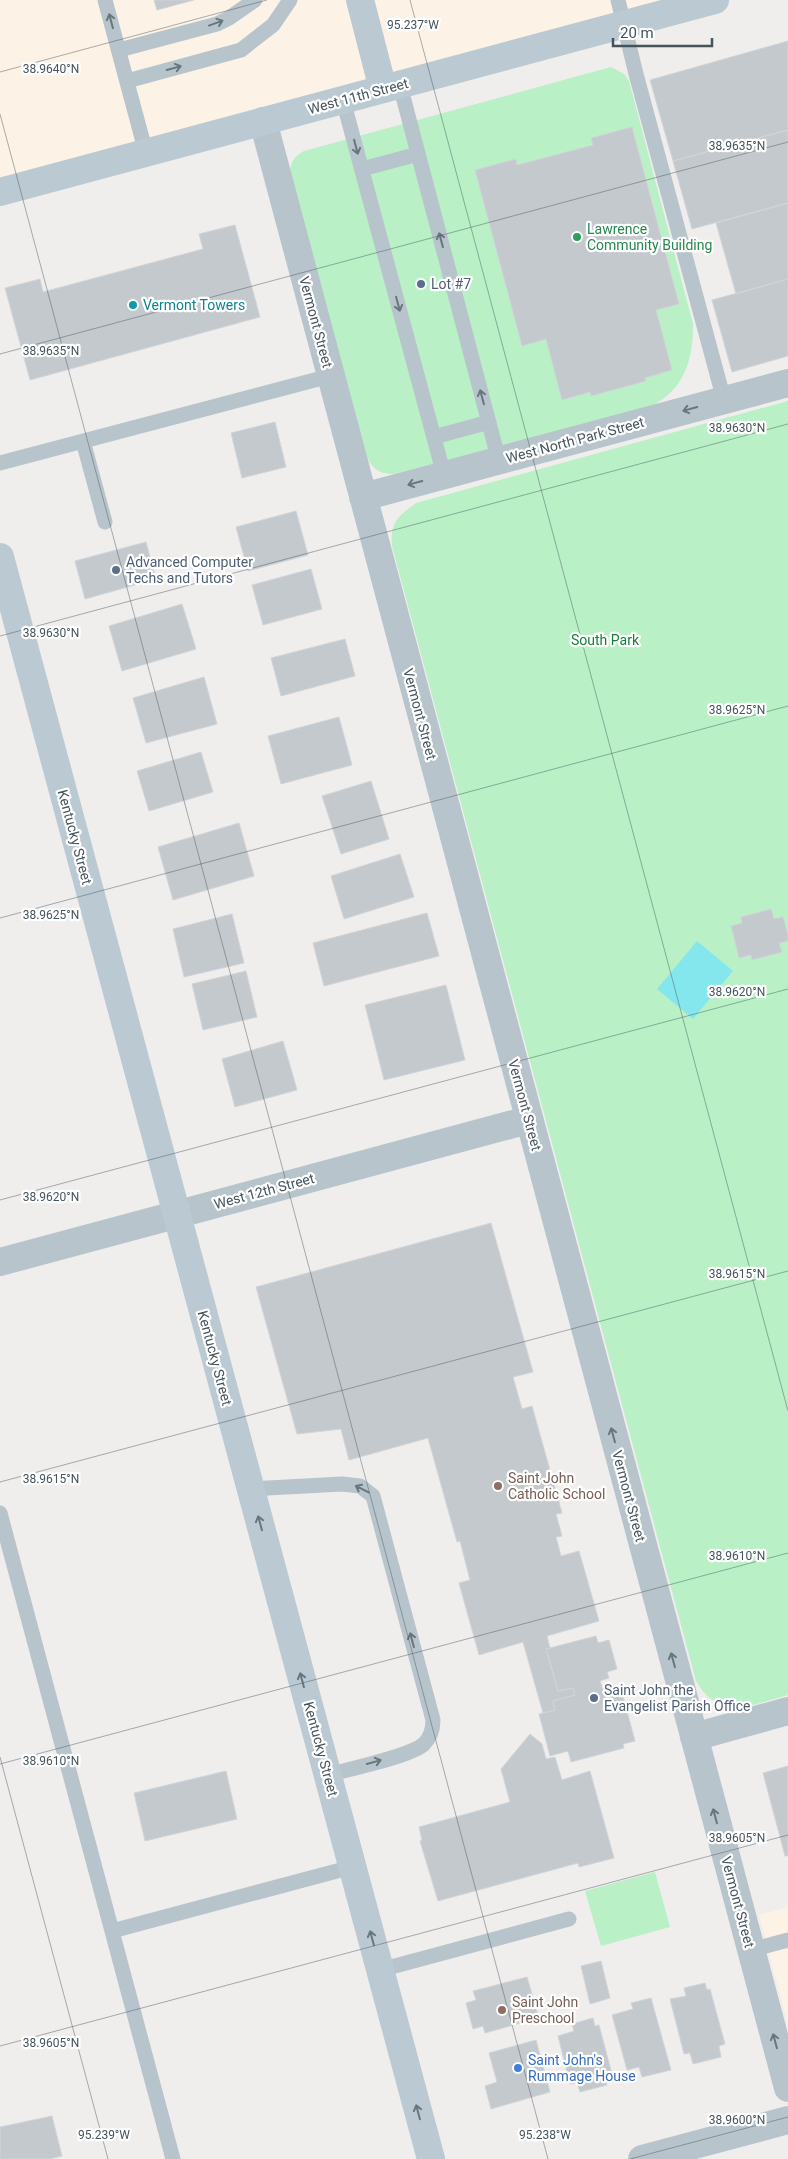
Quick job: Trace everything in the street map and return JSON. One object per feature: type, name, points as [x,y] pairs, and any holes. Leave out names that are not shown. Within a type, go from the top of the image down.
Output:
[{"type":"main road","points":[[360,0],[391,87]]},
{"type":"main road","name":"West 11th Street","points":[[0,192],[391,87],[621,12],[715,0]]},
{"type":"main road","name":"Kentucky Street","points":[[0,557],[431,2159]]},
{"type":"street","name":"Vermont Street","points":[[263,121],[528,1120],[788,2088]]},
{"type":"street","name":"West North Park Street","points":[[363,497],[788,383]]},
{"type":"street","name":"West 12th Street","points":[[0,1262],[528,1120]]},
{"type":"street","points":[[694,1737],[788,1711]]},
{"type":"street","points":[[642,2159],[684,2154],[788,2120]]},
{"type":"lane","points":[[105,0],[146,153]]},
{"type":"lane","points":[[119,50],[217,24],[255,0]]},
{"type":"lane","points":[[127,81],[241,50],[273,25],[290,0]]},
{"type":"lane","points":[[621,12],[724,400]]},
{"type":"lane","points":[[391,87],[418,154],[499,461]]},
{"type":"lane","points":[[343,100],[444,476]]},
{"type":"lane","points":[[362,169],[418,154]]},
{"type":"lane","points":[[0,463],[330,376]]},
{"type":"lane","points":[[434,437],[489,422]]},
{"type":"lane","points":[[83,441],[105,522]]},
{"type":"lane","points":[[250,1489],[342,1484],[360,1486],[373,1496],[376,1505],[434,1720],[433,1732],[424,1744],[410,1752],[328,1775]]},
{"type":"lane","points":[[0,1513],[172,2159]]},
{"type":"lane","points":[[112,1931],[352,1867]]},
{"type":"lane","points":[[380,1970],[569,1919]]},
{"type":"lane","points":[[751,1950],[788,1940]]},
{"type":"shaded area","points":[[0,0],[715,0],[0,192]]},
{"type":"shaded area","points":[[788,1907],[788,2025],[759,1915]]},
{"type":"green space","points":[[611,67],[624,74],[629,81],[693,324],[689,361],[685,372],[672,391],[652,406],[394,474],[380,472],[371,464],[366,455],[290,174],[293,160],[304,151]]},
{"type":"green space","name":"South Park","points":[[788,401],[788,1695],[762,1703],[737,1707],[726,1706],[715,1701],[705,1693],[696,1681],[392,546],[392,531],[396,520],[416,503]]},
{"type":"green space","points":[[655,1872],[670,1927],[601,1946],[585,1891]]},
{"type":"water","points":[[697,941],[733,971],[693,1019],[657,989]]},
{"type":"building","points":[[154,0],[194,0],[157,10]]},
{"type":"building","points":[[788,41],[788,130],[673,161],[650,80]]},
{"type":"building","name":"Lawrence Community Building","points":[[632,127],[679,304],[656,310],[672,370],[645,378],[646,381],[591,396],[590,392],[562,400],[546,339],[522,346],[475,170],[516,159],[517,165],[593,145],[591,138]]},
{"type":"building","points":[[788,130],[788,203],[692,229],[673,161]]},
{"type":"building","points":[[788,203],[788,279],[736,294],[716,223]]},
{"type":"building","name":"Vermont Towers","points":[[235,225],[260,317],[30,380],[5,288],[40,279],[43,292],[203,249],[199,234]]},
{"type":"building","points":[[788,279],[788,356],[732,372],[712,300]]},
{"type":"building","points":[[275,422],[286,467],[242,478],[231,433]]},
{"type":"building","points":[[296,511],[308,555],[248,571],[236,527]]},
{"type":"building","name":"Advanced Computer Techs and Tutors","points":[[146,542],[156,579],[85,599],[75,561]]},
{"type":"building","points":[[311,569],[322,609],[263,625],[252,585]]},
{"type":"building","points":[[182,604],[196,649],[122,671],[109,626]]},
{"type":"building","points":[[345,639],[355,676],[281,696],[271,658]]},
{"type":"building","points":[[204,677],[217,724],[146,743],[133,698]]},
{"type":"building","points":[[339,717],[352,765],[281,784],[268,736]]},
{"type":"building","points":[[201,752],[213,792],[149,811],[137,771]]},
{"type":"building","points":[[371,781],[389,839],[341,854],[322,796]]},
{"type":"building","points":[[239,823],[254,876],[173,900],[158,847]]},
{"type":"building","points":[[400,854],[414,897],[344,919],[331,876]]},
{"type":"building","points":[[771,909],[774,919],[783,917],[788,935],[788,941],[779,943],[782,952],[752,960],[751,955],[739,958],[731,926],[742,923],[741,917]]},
{"type":"building","points":[[427,913],[439,956],[324,986],[313,943]]},
{"type":"building","points":[[232,914],[244,963],[184,977],[173,929]]},
{"type":"building","points":[[246,971],[257,1017],[203,1030],[192,984]]},
{"type":"building","points":[[446,985],[465,1060],[384,1080],[365,1005]]},
{"type":"building","points":[[283,1041],[297,1090],[235,1107],[222,1059]]},
{"type":"building","name":"Saint John Catholic School","points":[[491,1223],[533,1372],[513,1377],[522,1409],[532,1406],[562,1513],[556,1514],[562,1536],[556,1537],[561,1556],[579,1551],[599,1621],[547,1636],[550,1648],[546,1649],[558,1691],[573,1688],[575,1695],[553,1701],[555,1710],[543,1713],[523,1642],[479,1655],[459,1583],[470,1580],[460,1541],[457,1542],[428,1438],[349,1460],[341,1429],[297,1434],[256,1287]]},
{"type":"building","name":"Saint John the Evangelist Parish Office","points":[[596,1636],[598,1643],[609,1640],[617,1669],[607,1672],[609,1678],[600,1681],[603,1689],[607,1687],[608,1692],[621,1689],[635,1741],[623,1744],[624,1748],[571,1762],[568,1751],[550,1756],[539,1714],[555,1710],[553,1701],[575,1695],[573,1688],[558,1691],[546,1649]]},
{"type":"building","points":[[530,1734],[542,1744],[546,1759],[555,1757],[562,1780],[590,1771],[614,1858],[579,1867],[578,1863],[438,1901],[420,1841],[422,1840],[419,1827],[510,1802],[501,1769]]},
{"type":"building","points":[[788,1766],[788,1856],[785,1856],[763,1773]]},
{"type":"building","points":[[226,1771],[237,1819],[145,1841],[134,1793]]},
{"type":"building","points":[[601,1961],[610,1998],[590,2004],[581,1966]]},
{"type":"building","name":"Saint John Preschool","points":[[527,1977],[539,2018],[485,2033],[483,2026],[473,2029],[466,2003],[476,2000],[473,1991]]},
{"type":"building","points":[[705,1983],[707,1990],[710,1989],[725,2044],[719,2046],[721,2057],[693,2064],[690,2053],[684,2054],[670,1999],[686,1996],[684,1988]]},
{"type":"building","points":[[651,1998],[671,2070],[642,2077],[639,2067],[627,2070],[612,2015],[633,2009],[631,2003]]},
{"type":"building","points":[[593,2018],[595,2026],[599,2025],[612,2074],[604,2076],[607,2085],[580,2092],[577,2083],[570,2084],[558,2036],[574,2031],[572,2024]]},
{"type":"building","name":"Saint John's Rummage House","points":[[536,2040],[550,2092],[491,2109],[485,2086],[497,2082],[489,2053]]},
{"type":"building","points":[[52,2116],[62,2156],[49,2159],[0,2159],[0,2127]]},
{"type":"place","name":"Lawrence Community Building","points":[[577,237]]},
{"type":"place","name":"Lot #7","points":[[421,284]]},
{"type":"place","name":"Vermont Towers","points":[[133,305]]},
{"type":"place","name":"Advanced Computer Techs and Tutors","points":[[116,570]]},
{"type":"place","name":"Saint John Catholic School","points":[[498,1486]]},
{"type":"place","name":"Saint John the Evangelist Parish Office","points":[[594,1698]]},
{"type":"place","name":"Saint John Preschool","points":[[502,2010]]},
{"type":"place","name":"Saint John's Rummage House","points":[[518,2068]]}]
